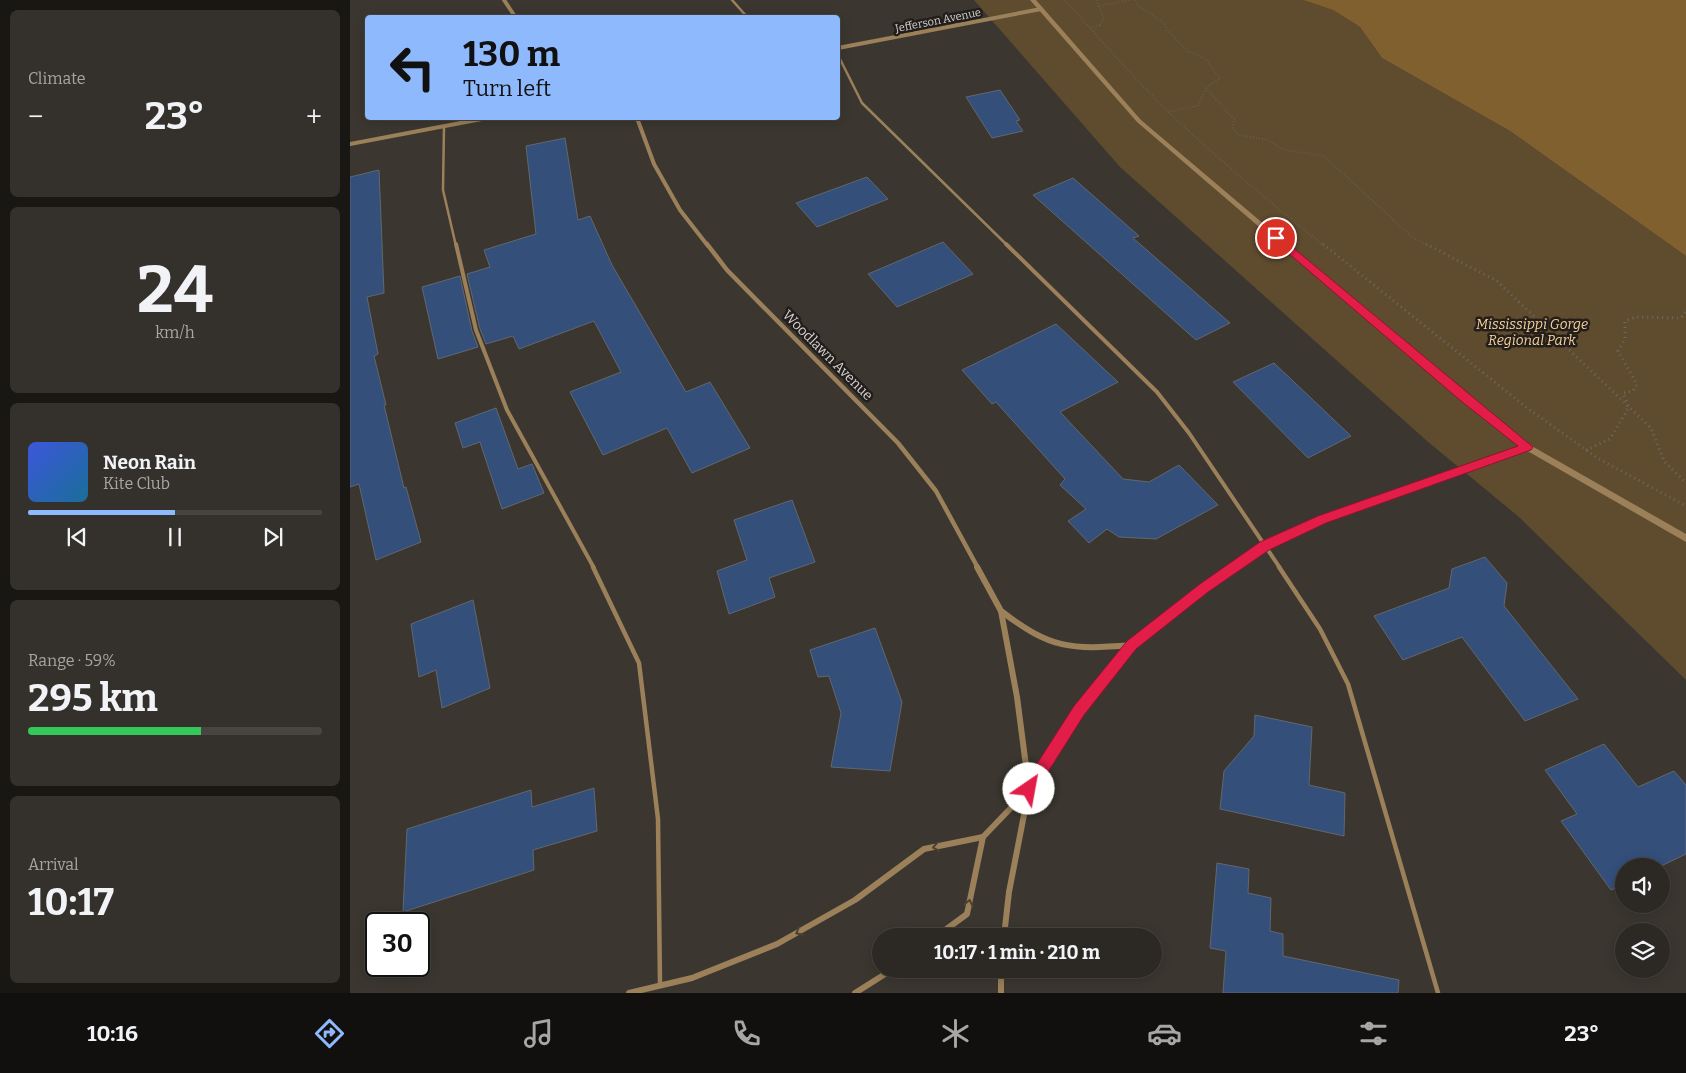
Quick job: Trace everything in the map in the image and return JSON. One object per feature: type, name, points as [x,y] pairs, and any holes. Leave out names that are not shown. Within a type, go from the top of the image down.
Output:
[{"type":"street","points":[[504,0],[514,15]]},
{"type":"street","points":[[1033,0],[1139,121],[1465,398],[1527,447],[1686,538]]},
{"type":"street","name":"Jefferson Avenue","points":[[840,48],[1041,8]]},
{"type":"street","points":[[350,144],[476,120]]},
{"type":"street","name":"Woodlawn Avenue","points":[[638,120],[654,164],[680,210],[727,270],[898,443],[936,491],[1001,612],[1017,697],[1029,789],[1009,892],[1005,928]]},
{"type":"street","points":[[948,928],[967,914],[983,837],[1029,789],[1079,711],[1132,645],[1204,588],[1264,546],[1322,520],[1527,447]]},
{"type":"street","name":"Woodlawn Avenue","points":[[1001,612],[1025,628],[1054,643],[1090,648],[1132,645]]},
{"type":"street","points":[[629,993],[692,978],[777,944],[855,900],[924,849],[983,837]]},
{"type":"street","points":[[856,993],[879,978]]},
{"type":"street","points":[[1001,978],[1001,993]]},
{"type":"lane","points":[[732,0],[745,15]]},
{"type":"lane","points":[[840,59],[862,103],[1158,392],[1189,433],[1320,629],[1348,684],[1369,750],[1438,993]]},
{"type":"lane","points":[[444,126],[443,190],[476,330],[507,410],[604,587],[640,663],[658,819],[660,986]]},
{"type":"path","points":[[1065,0],[1138,81],[1169,112],[1252,187],[1527,408],[1599,459],[1686,506]]},
{"type":"path","points":[[1091,28],[1100,25],[1104,18],[1096,0]]},
{"type":"path","points":[[1099,6],[1130,0]]},
{"type":"path","points":[[1135,0],[1137,5],[1164,23],[1167,30],[1188,51],[1206,59],[1220,78],[1206,88],[1198,106],[1169,112]]},
{"type":"path","points":[[1206,88],[1234,119],[1232,128],[1240,135],[1268,140],[1284,150],[1324,156],[1412,237],[1497,281],[1651,428],[1664,461],[1686,483]]},
{"type":"path","points":[[1629,407],[1624,393],[1633,392],[1637,384],[1618,351],[1625,338],[1625,321],[1636,317],[1681,318],[1686,311]]},
{"type":"path","points":[[1586,450],[1610,439],[1629,407]]},
{"type":"green space","name":"Mississippi Gorge Regional Park","points":[[974,0],[1303,0],[1333,10],[1360,27],[1382,58],[1510,131],[1686,256],[1686,680],[1519,517],[1427,441],[1120,167]]},
{"type":"shaded area","points":[[1303,0],[1686,0],[1686,256],[1510,131],[1382,58],[1360,27],[1333,10]]},
{"type":"building","points":[[1000,90],[1020,120],[1016,121],[1023,131],[992,138],[966,97]]},
{"type":"building","points":[[565,138],[578,220],[590,216],[612,265],[686,392],[710,382],[750,448],[692,473],[667,428],[603,455],[570,392],[621,372],[594,321],[519,349],[513,336],[486,344],[480,329],[467,274],[490,267],[484,250],[536,234],[526,146]]},
{"type":"building","points":[[379,170],[384,293],[367,297],[378,354],[374,356],[386,405],[384,405],[404,488],[406,487],[421,542],[376,560],[359,484],[350,487],[350,177]]},
{"type":"building","points":[[867,177],[888,199],[817,227],[796,203]]},
{"type":"building","points":[[1073,178],[1139,236],[1133,238],[1230,323],[1196,340],[1033,195]]},
{"type":"building","points":[[943,242],[973,274],[897,307],[868,274]]},
{"type":"building","points":[[460,276],[472,331],[478,347],[438,359],[422,287]]},
{"type":"building","points":[[1056,324],[1118,382],[1060,412],[1123,479],[1149,482],[1179,465],[1218,505],[1156,539],[1119,537],[1107,529],[1089,543],[1068,521],[1086,509],[1060,485],[1065,479],[996,402],[992,404],[962,370]]},
{"type":"building","points":[[1274,363],[1351,436],[1308,458],[1233,382]]},
{"type":"building","points":[[496,408],[518,469],[532,464],[544,493],[502,509],[480,442],[463,448],[455,423]]},
{"type":"building","points":[[792,500],[815,562],[769,578],[775,597],[729,614],[717,571],[747,560],[734,520]]},
{"type":"building","points":[[1485,557],[1507,583],[1504,606],[1578,699],[1525,721],[1462,637],[1403,660],[1374,616],[1449,588],[1452,569]]},
{"type":"building","points":[[473,600],[490,688],[442,708],[436,670],[419,677],[411,624]]},
{"type":"building","points":[[875,628],[902,702],[890,771],[831,767],[841,713],[829,676],[818,677],[810,650]]},
{"type":"building","points":[[1255,715],[1312,727],[1309,785],[1345,793],[1344,836],[1220,809],[1224,771],[1254,736]]},
{"type":"building","points":[[1604,744],[1638,787],[1674,771],[1686,785],[1686,854],[1670,862],[1670,858],[1615,858],[1615,888],[1611,890],[1561,821],[1577,814],[1545,770]]},
{"type":"building","points":[[594,788],[597,831],[533,850],[534,870],[403,912],[407,829],[531,790],[532,807]]},
{"type":"building","points":[[1217,863],[1249,869],[1248,893],[1271,898],[1270,931],[1283,934],[1283,956],[1399,980],[1398,993],[1223,993],[1226,951],[1210,948]]},
{"type":"route","points":[[1029,789],[1079,711],[1132,645],[1204,588],[1264,546],[1322,520],[1527,447],[1465,398],[1276,238]]}]
